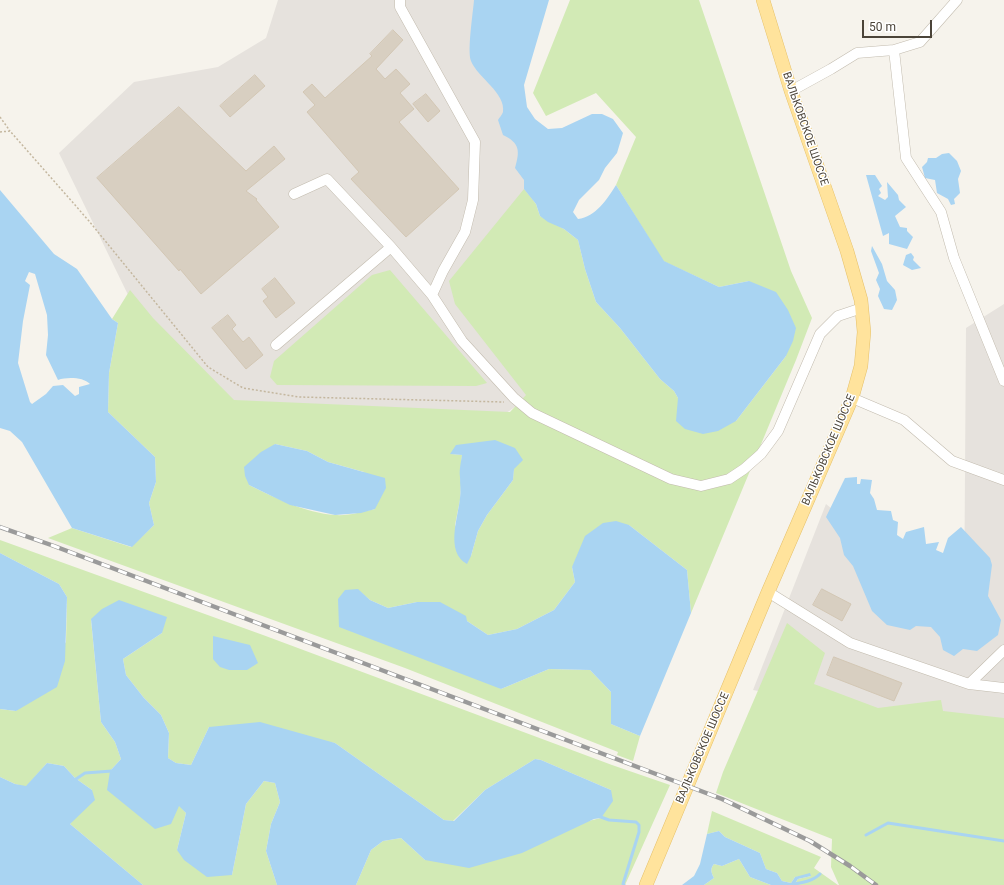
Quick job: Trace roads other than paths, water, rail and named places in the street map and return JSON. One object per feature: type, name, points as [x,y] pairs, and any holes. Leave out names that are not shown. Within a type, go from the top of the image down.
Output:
[{"type":"main road","name":"ВАЛЬКОВСКОЕ ШОССЕ","points":[[646,885],[768,592],[852,398],[861,366],[864,332],[861,300],[847,251],[791,90],[763,0]]},
{"type":"lane","points":[[400,0],[400,7],[475,142],[473,200],[466,232],[432,295]]},
{"type":"lane","points":[[791,90],[831,69],[857,53],[894,50],[920,42],[957,0]]},
{"type":"lane","points":[[894,50],[906,158],[941,212],[954,258],[1004,381]]},
{"type":"lane","points":[[294,194],[327,179],[391,247],[432,295],[462,341],[514,398],[532,413],[671,479],[701,486],[730,479],[761,454],[778,431],[820,334],[838,316],[862,308]]},
{"type":"lane","points":[[276,346],[391,247]]},
{"type":"lane","points":[[852,398],[904,420],[952,461],[1004,480]]},
{"type":"lane","points":[[768,592],[850,642],[969,684],[1004,688]]},
{"type":"lane","points":[[969,684],[1004,650]]},
{"type":"water","points":[[474,0],[549,0],[524,85],[527,107],[535,119],[548,129],[562,128],[592,114],[602,114],[613,119],[623,133],[617,153],[605,168],[599,180],[579,200],[573,212],[578,219],[584,218],[596,211],[616,185],[664,261],[719,287],[749,281],[776,292],[788,310],[796,328],[793,341],[786,356],[736,421],[718,431],[703,434],[685,429],[676,421],[678,398],[674,391],[660,379],[620,328],[596,302],[585,269],[578,240],[564,229],[548,222],[540,216],[536,204],[524,189],[524,180],[515,168],[518,157],[516,144],[503,135],[498,120],[503,112],[503,105],[500,98],[471,61],[470,41]]},
{"type":"water","points":[[949,153],[957,161],[961,171],[958,179],[960,193],[954,199],[955,204],[951,205],[948,199],[937,193],[935,180],[925,178],[922,167],[927,162],[928,158],[936,158],[942,154]]},
{"type":"water","points":[[866,175],[875,175],[882,186],[879,189],[881,193],[878,196],[885,200],[888,197],[887,182],[898,195],[899,200],[906,207],[895,216],[900,227],[907,228],[907,231],[913,237],[907,249],[889,244],[889,233],[883,236]]},
{"type":"water","points":[[0,190],[54,254],[77,269],[112,319],[118,323],[109,373],[108,412],[155,457],[156,482],[149,503],[154,525],[132,547],[72,528],[22,442],[10,431],[0,428]],"holes":[[[29,272],[35,274],[47,315],[48,335],[46,355],[58,380],[75,378],[90,384],[79,387],[79,394],[75,396],[63,385],[53,386],[46,394],[32,404],[30,402],[18,363],[23,321],[30,285],[25,281]]]},
{"type":"water","points":[[872,246],[882,264],[887,281],[895,290],[897,300],[892,310],[884,309],[878,296],[880,289],[876,280],[879,273],[871,251]]},
{"type":"water","points":[[911,253],[914,257],[913,260],[921,268],[912,270],[903,265],[906,255]]},
{"type":"water","points":[[495,440],[515,448],[523,460],[514,469],[513,480],[487,515],[478,531],[471,556],[467,564],[460,559],[456,551],[454,534],[460,495],[462,455],[450,454],[456,445]]},
{"type":"water","points":[[275,444],[307,451],[328,462],[385,478],[386,488],[375,509],[361,513],[335,515],[290,505],[249,485],[245,476],[244,467],[261,452]]},
{"type":"water","points":[[857,477],[857,484],[860,484],[861,479],[872,480],[870,493],[874,499],[877,510],[891,511],[893,520],[898,522],[897,535],[903,539],[906,532],[924,527],[926,544],[939,542],[936,550],[943,553],[948,538],[961,527],[990,558],[992,565],[988,596],[1001,620],[998,635],[977,651],[963,649],[954,656],[943,650],[940,637],[931,627],[916,626],[910,630],[887,625],[872,611],[853,566],[844,555],[840,538],[826,517],[845,478]]},
{"type":"water","points":[[616,521],[629,525],[687,570],[691,613],[640,736],[611,724],[611,692],[590,670],[549,669],[501,689],[339,627],[338,599],[345,590],[358,589],[370,600],[388,608],[417,602],[440,602],[466,616],[467,621],[488,635],[517,629],[554,610],[575,582],[572,567],[585,536],[603,523]]},
{"type":"water","points":[[0,553],[59,584],[67,597],[65,661],[57,687],[16,711],[0,709]]},
{"type":"water","points":[[119,600],[167,617],[162,633],[123,659],[126,675],[144,698],[161,715],[169,733],[168,758],[176,763],[191,765],[209,727],[260,722],[335,743],[444,820],[454,821],[485,790],[535,759],[541,760],[611,790],[613,801],[601,818],[594,819],[522,853],[469,868],[425,860],[401,838],[383,841],[371,850],[356,885],[277,885],[266,851],[271,824],[280,802],[275,783],[264,781],[246,804],[232,875],[207,877],[184,860],[177,850],[186,813],[179,806],[171,824],[155,829],[107,790],[110,771],[121,759],[115,742],[101,722],[91,619],[102,609]]},
{"type":"water","points":[[213,636],[250,645],[258,663],[247,670],[229,670],[220,667],[213,659]]},
{"type":"water","points":[[47,763],[64,766],[75,778],[92,790],[95,800],[70,824],[143,885],[0,885],[0,777],[15,784],[26,786]]},
{"type":"water","points":[[719,831],[725,837],[760,853],[766,869],[777,873],[782,881],[791,883],[795,877],[810,873],[811,876],[798,879],[794,885],[771,885],[750,877],[739,859],[722,866],[714,864],[711,871],[714,878],[704,885],[682,885],[694,876],[700,864],[707,834]]},
{"type":"waterway","points":[[73,781],[85,773],[112,771]]},
{"type":"waterway","points":[[598,816],[609,820],[636,822],[639,825],[639,832],[623,884],[624,885]]},
{"type":"waterway","points":[[866,835],[888,823],[1004,841]]},
{"type":"waterway","points":[[789,885],[801,883],[817,877],[820,874]]},
{"type":"railway","points":[[0,527],[54,546],[722,799],[810,841],[850,866],[876,885]]}]
